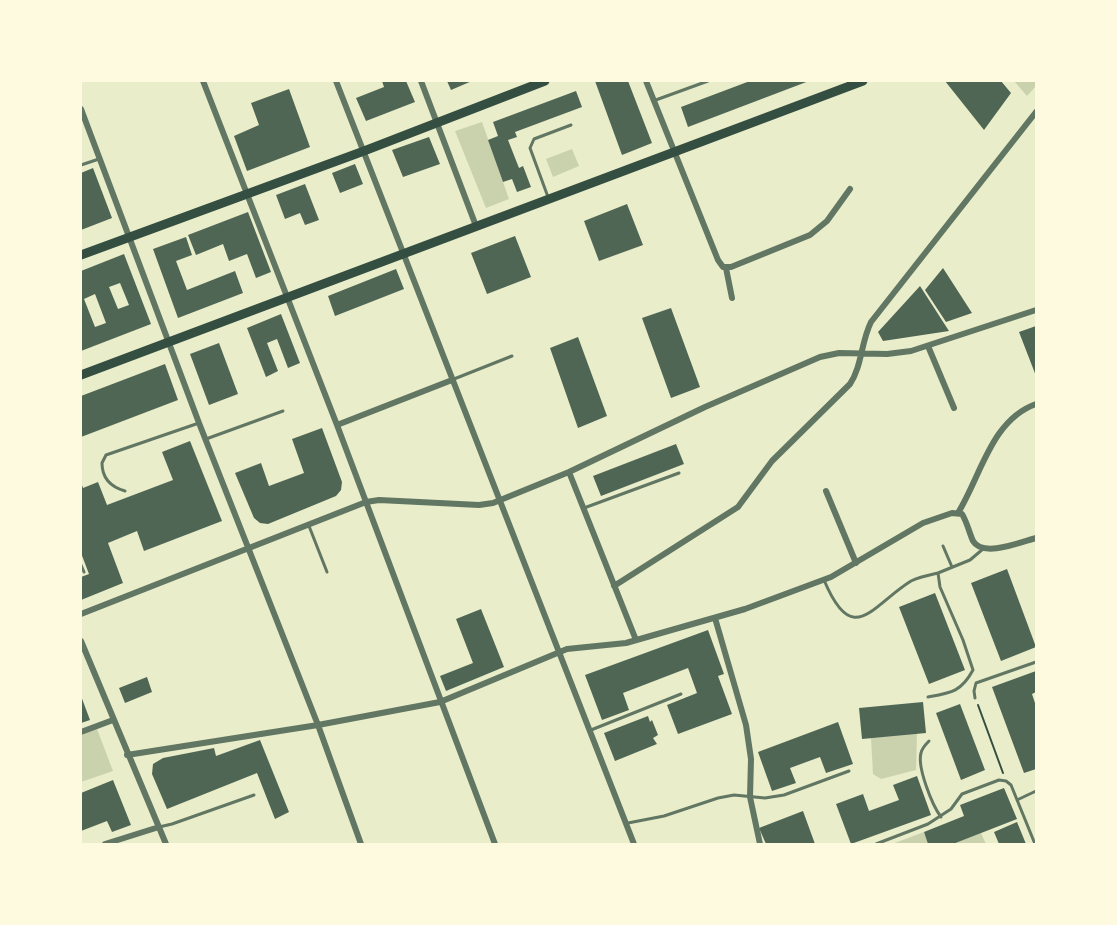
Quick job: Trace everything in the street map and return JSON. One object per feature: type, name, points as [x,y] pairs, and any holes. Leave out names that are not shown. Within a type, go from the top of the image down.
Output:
[{"type":"main road","points":[[81,255],[364,151],[545,81]]},
{"type":"main road","points":[[81,375],[863,81]]},
{"type":"street","points":[[203,81],[337,425],[495,844]]},
{"type":"street","points":[[336,81],[634,844]]},
{"type":"street","points":[[421,81],[476,226]]},
{"type":"street","points":[[645,81],[718,260],[726,268],[732,298]]},
{"type":"street","points":[[81,110],[199,423],[318,725],[361,844]]},
{"type":"street","points":[[615,586],[738,507],[772,461],[850,384],[855,376],[863,341],[871,322],[1036,112]]},
{"type":"street","points":[[726,268],[810,235],[827,221],[850,189]]},
{"type":"street","points":[[81,614],[366,502],[380,500],[479,505],[501,500],[570,472],[705,407],[820,357],[839,353],[898,353],[928,346],[1036,310]]},
{"type":"street","points":[[928,346],[954,408]]},
{"type":"street","points":[[337,425],[452,380]]},
{"type":"street","points":[[958,513],[973,487],[988,450],[1019,412],[1036,404]]},
{"type":"street","points":[[570,472],[636,640]]},
{"type":"street","points":[[826,491],[856,563]]},
{"type":"street","points":[[127,755],[318,725],[440,702],[558,653],[578,647],[636,640],[715,618],[824,580],[923,523],[943,515],[958,513],[964,518],[973,541],[983,549],[1036,538]]},
{"type":"street","points":[[715,618],[746,725],[751,759],[750,797],[760,844]]},
{"type":"street","points":[[81,641],[166,844]]},
{"type":"street","points":[[81,732],[113,720]]},
{"type":"street","points":[[105,844],[159,827]]},
{"type":"lane","points":[[653,101],[708,81]]},
{"type":"lane","points":[[549,199],[530,148],[531,142],[571,125]]},
{"type":"lane","points":[[81,165],[99,159]]},
{"type":"lane","points":[[452,380],[512,356]]},
{"type":"lane","points":[[206,439],[283,411]]},
{"type":"lane","points":[[125,491],[114,488],[106,478],[102,470],[102,463],[106,455],[199,423]]},
{"type":"lane","points":[[584,508],[679,473]]},
{"type":"lane","points":[[309,524],[327,572]]},
{"type":"lane","points":[[943,546],[952,567]]},
{"type":"lane","points":[[824,580],[834,601],[854,619],[864,617],[911,582],[975,557],[983,549]]},
{"type":"lane","points":[[81,565],[84,572]]},
{"type":"lane","points":[[927,697],[956,690],[966,683],[973,670],[940,587],[938,573]]},
{"type":"lane","points":[[975,698],[976,682],[1036,662]]},
{"type":"lane","points":[[589,731],[681,694]]},
{"type":"lane","points":[[929,741],[921,750],[920,761],[933,805],[940,817]]},
{"type":"lane","points":[[626,824],[664,816],[734,795],[765,798],[784,795],[849,771]]},
{"type":"lane","points":[[876,844],[913,832],[951,809],[962,794],[999,780],[1011,785],[1035,844]]},
{"type":"lane","points":[[1017,800],[1036,791]]},
{"type":"lane","points":[[159,827],[254,795]]},
{"type":"path","points":[[975,698],[1006,781]]},
{"type":"green space","points":[[1014,81],[1036,81],[1036,86],[1027,96]]},
{"type":"green space","points":[[482,122],[509,199],[486,208],[455,131]]},
{"type":"green space","points":[[572,149],[579,166],[553,177],[546,159]]},
{"type":"green space","points":[[97,729],[113,771],[81,782],[81,735]]},
{"type":"green space","points":[[917,733],[916,770],[881,779],[873,774],[871,738]]},
{"type":"green space","points":[[924,832],[928,844],[892,844]]},
{"type":"green space","points":[[981,833],[986,844],[953,844]]},
{"type":"building","points":[[382,81],[406,81],[415,102],[366,121],[356,98],[384,87]]},
{"type":"building","points":[[447,81],[472,81],[451,90]]},
{"type":"building","points":[[595,81],[628,81],[652,143],[622,155]]},
{"type":"building","points":[[750,81],[809,81],[688,127],[681,107]]},
{"type":"building","points":[[945,81],[1001,81],[1011,93],[984,130]]},
{"type":"building","points":[[289,89],[310,147],[247,171],[234,136],[259,125],[251,103]]},
{"type":"building","points":[[576,91],[582,107],[515,132],[517,137],[508,140],[519,168],[523,166],[531,187],[517,192],[512,179],[503,182],[488,140],[498,136],[493,122]]},
{"type":"building","points":[[429,137],[440,164],[403,177],[392,150]]},
{"type":"building","points":[[355,164],[363,184],[340,193],[332,173]]},
{"type":"building","points":[[93,168],[112,218],[81,230],[81,173]]},
{"type":"building","points":[[305,184],[319,220],[305,225],[300,213],[285,219],[276,195]]},
{"type":"building","points":[[627,204],[643,245],[599,261],[584,221]]},
{"type":"building","points":[[248,212],[271,272],[256,278],[247,254],[229,261],[223,244],[196,255],[188,235]]},
{"type":"building","points":[[515,236],[531,277],[487,294],[471,253]]},
{"type":"building","points":[[186,237],[192,255],[176,261],[187,290],[235,271],[243,293],[178,318],[153,249]]},
{"type":"building","points":[[124,254],[151,324],[81,351],[81,271]],"holes":[[[120,283],[129,305],[118,309],[109,287]],[[95,294],[106,323],[95,327],[84,299]]]},
{"type":"building","points":[[943,268],[972,313],[946,322],[925,290]]},
{"type":"building","points":[[396,269],[404,289],[335,316],[328,296]]},
{"type":"building","points":[[920,286],[949,331],[883,341],[878,332]]},
{"type":"building","points":[[671,308],[700,387],[671,398],[642,318]]},
{"type":"building","points":[[281,314],[300,363],[288,368],[277,339],[267,343],[278,371],[266,377],[247,328]]},
{"type":"building","points":[[1036,326],[1036,376],[1019,332]]},
{"type":"building","points":[[578,337],[607,416],[578,428],[550,348]]},
{"type":"building","points":[[219,343],[238,394],[209,405],[190,354]]},
{"type":"building","points":[[165,364],[178,400],[81,437],[81,396]]},
{"type":"building","points":[[322,428],[342,482],[341,490],[336,496],[268,524],[260,523],[254,518],[235,473],[261,463],[269,486],[304,473],[292,439]]},
{"type":"building","points":[[190,441],[222,521],[144,551],[137,531],[108,543],[123,583],[81,600],[81,577],[89,574],[81,553],[81,482],[83,488],[98,482],[107,505],[173,480],[162,452]]},
{"type":"building","points":[[676,444],[684,464],[601,496],[593,476]]},
{"type":"building","points":[[1007,569],[1036,647],[1001,661],[971,583]]},
{"type":"building","points":[[935,593],[965,670],[929,684],[899,607]]},
{"type":"building","points":[[481,609],[504,667],[446,691],[440,676],[473,663],[456,619]]},
{"type":"building","points":[[708,630],[724,674],[718,676],[732,714],[678,734],[667,705],[697,693],[688,668],[623,693],[629,710],[602,720],[585,675]]},
{"type":"building","points":[[1036,671],[1036,692],[1032,694],[1036,706],[1036,769],[1024,773],[992,687]]},
{"type":"building","points":[[147,677],[152,692],[125,703],[119,688]]},
{"type":"building","points":[[81,696],[90,720],[81,723]]},
{"type":"building","points":[[923,702],[926,733],[862,739],[859,708]]},
{"type":"building","points":[[960,704],[985,770],[961,780],[936,713]]},
{"type":"building","points":[[648,716],[658,735],[653,738],[657,744],[615,761],[604,733]]},
{"type":"building","points":[[838,722],[853,764],[826,773],[820,757],[790,768],[796,783],[772,791],[758,752]]},
{"type":"building","points":[[260,740],[289,812],[275,819],[257,773],[167,809],[152,774],[153,764],[163,758],[214,748],[216,756]]},
{"type":"building","points":[[917,776],[931,815],[851,844],[836,804],[863,794],[869,811],[899,800],[893,785]]},
{"type":"building","points":[[113,780],[131,825],[112,832],[107,821],[81,831],[81,793]]},
{"type":"building","points":[[1004,788],[1017,819],[953,844],[928,844],[924,832],[964,816],[960,805]]},
{"type":"building","points":[[803,811],[815,844],[766,844],[759,828]]},
{"type":"building","points":[[1017,822],[1026,844],[999,844],[994,832]]}]
